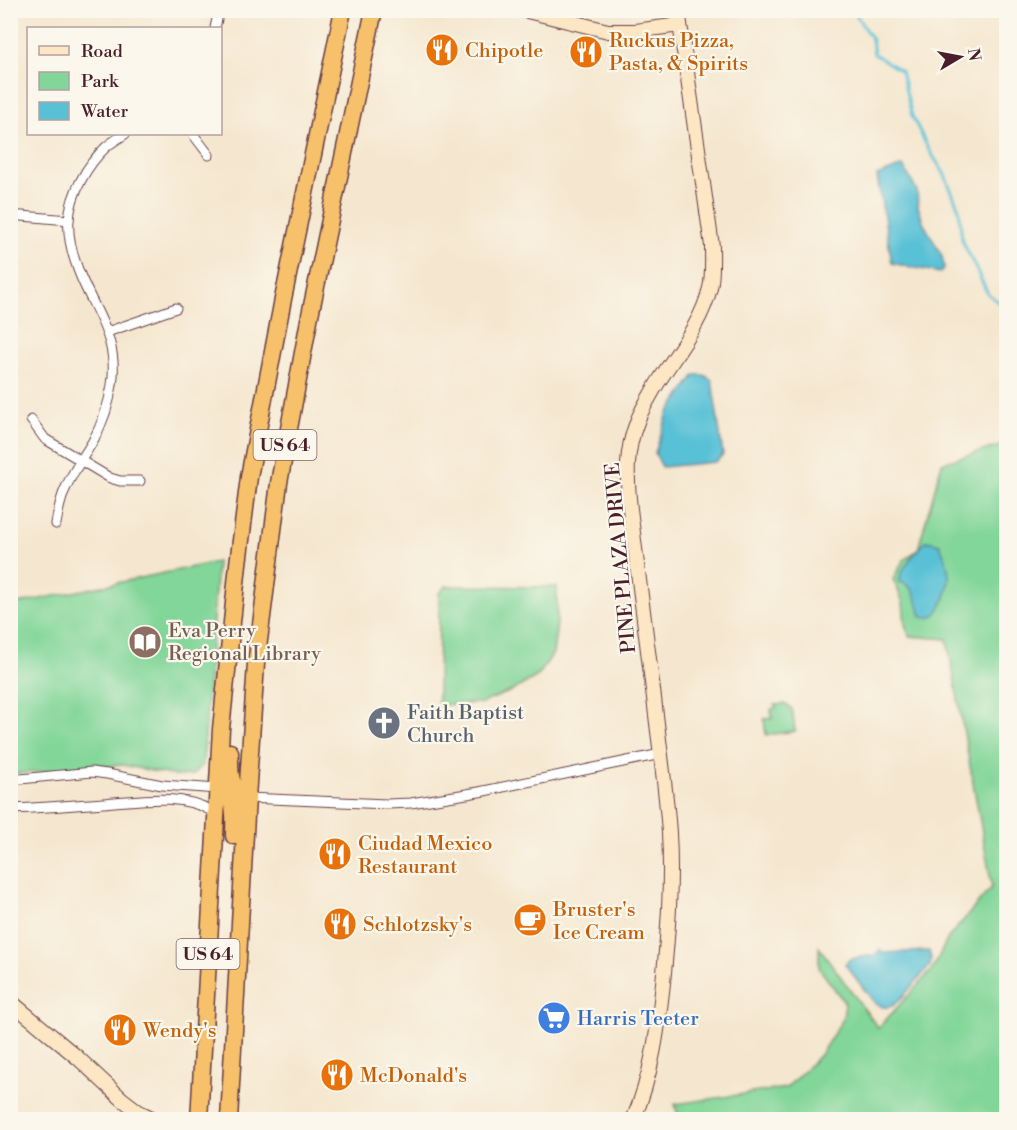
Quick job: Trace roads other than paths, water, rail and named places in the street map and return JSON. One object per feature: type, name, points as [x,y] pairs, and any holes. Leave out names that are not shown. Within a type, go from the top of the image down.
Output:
[{"type":"highway","name":"US 64","points":[[199,1119],[221,729],[249,477],[343,10]]},
{"type":"highway","points":[[345,149],[348,104],[365,10]]},
{"type":"highway","name":"US 64","points":[[229,1119],[256,664],[279,483],[309,320],[374,10]]},
{"type":"highway","points":[[231,644],[231,780],[236,790],[247,798]]},
{"type":"highway","points":[[218,789],[226,792],[232,800],[234,900],[241,914]]},
{"type":"street","points":[[215,27],[219,10]]},
{"type":"street","name":"PINE PLAZA DRIVE","points":[[633,1119],[650,1069],[660,1013],[669,895],[669,835],[627,466],[632,436],[640,412],[703,310],[710,288],[712,262],[678,10]]},
{"type":"street","points":[[530,11],[608,31],[635,31],[680,25]]},
{"type":"street","points":[[56,524],[67,486],[93,441],[108,404],[113,374],[113,359],[107,332],[75,262],[69,220],[74,200],[86,172],[106,148],[123,135]]},
{"type":"street","points":[[194,135],[209,155]]},
{"type":"street","points":[[10,215],[69,220]]},
{"type":"street","points":[[107,332],[176,308]]},
{"type":"street","points":[[31,420],[45,439],[110,478],[120,481],[140,481]]},
{"type":"street","points":[[247,798],[411,803],[465,795],[661,754]]},
{"type":"street","points":[[10,780],[92,772],[162,785],[218,789]]},
{"type":"street","points":[[10,809],[138,800],[177,800],[204,806],[212,811],[216,822]]},
{"type":"street","points":[[10,1001],[78,1058],[122,1099],[139,1112],[156,1119]]},
{"type":"water","points":[[903,166],[917,191],[918,206],[923,222],[942,256],[944,268],[940,273],[892,263],[877,176]]},
{"type":"water","points":[[695,375],[704,375],[712,380],[723,455],[715,462],[662,467],[655,453],[668,413]]},
{"type":"water","points":[[926,541],[940,544],[949,577],[942,605],[933,616],[927,618],[921,616],[917,600],[910,587],[900,582],[905,566]]},
{"type":"water","points":[[880,950],[883,953],[929,951],[931,958],[930,966],[900,999],[889,1007],[873,1001],[845,964],[850,959],[875,955]]},
{"type":"waterway","points":[[853,10],[872,40],[874,54],[901,71],[912,116],[929,150],[944,173],[959,209],[962,240],[988,294],[1006,308]]},
{"type":"place","name":"Chipotle","points":[[442,50]]},
{"type":"place","name":"Ruckus Pizza, Pasta, & Spirits","points":[[586,52]]},
{"type":"place","name":"Eva Perry Regional Library","points":[[145,642]]},
{"type":"place","name":"Faith Baptist Church","points":[[384,723]]},
{"type":"place","name":"Ciudad Mexico Restaurant","points":[[335,854]]},
{"type":"place","name":"Bruster's Ice Cream","points":[[530,920]]},
{"type":"place","name":"Schlotzsky's","points":[[340,924]]},
{"type":"place","name":"Harris Teeter","points":[[554,1018]]},
{"type":"place","name":"Wendy's","points":[[120,1030]]},
{"type":"place","name":"McDonald's","points":[[337,1075]]}]
